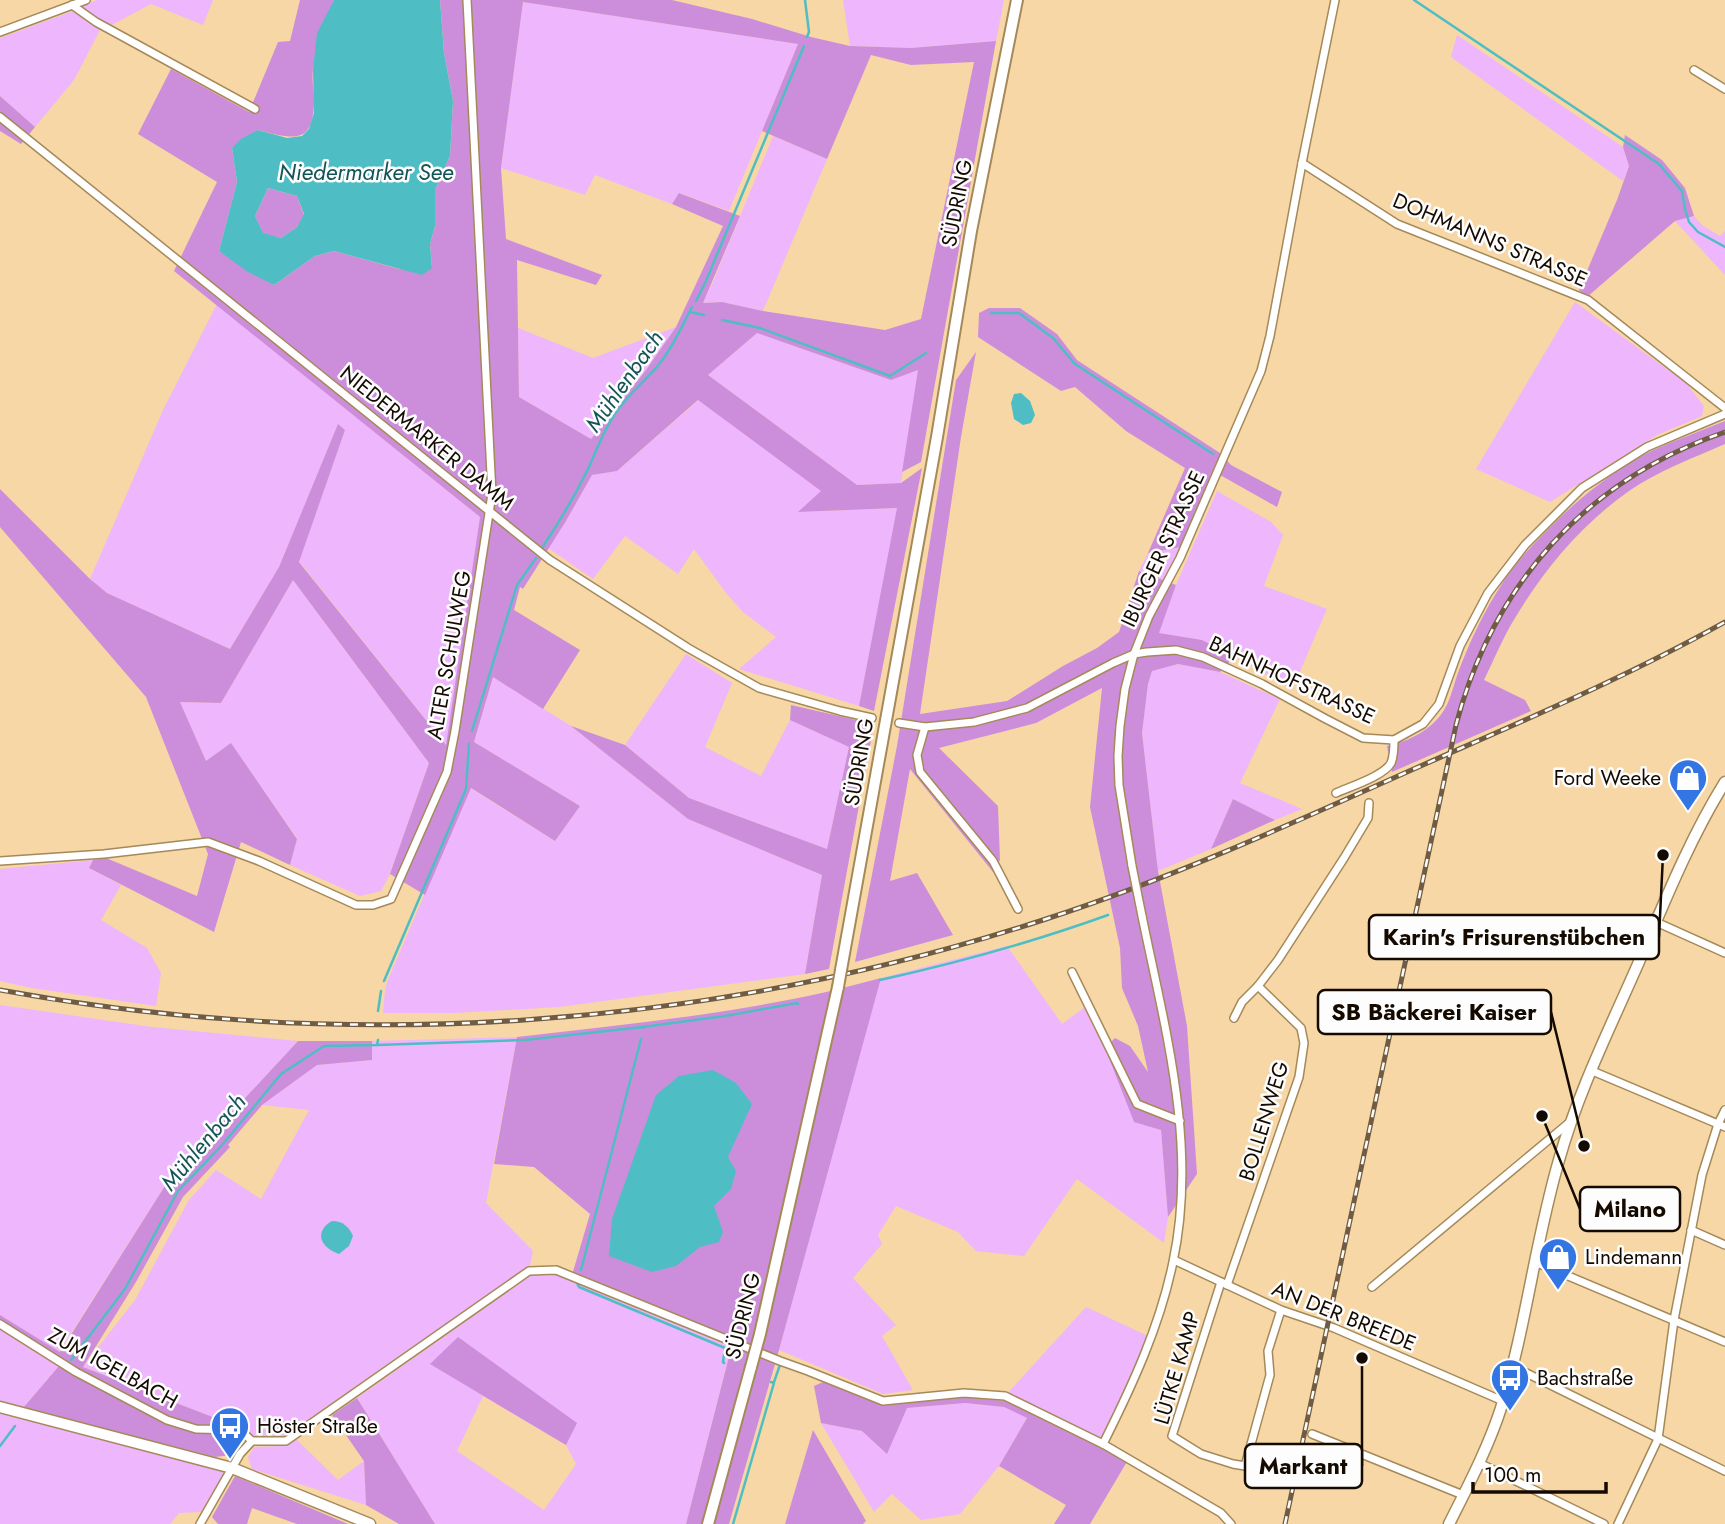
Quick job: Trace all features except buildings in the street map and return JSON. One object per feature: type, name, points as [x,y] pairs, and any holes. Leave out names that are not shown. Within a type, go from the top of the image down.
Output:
[{"type":"main road","name":"SÜDRING","points":[[708,1524],[760,1334],[838,987],[971,231],[1017,0]]},
{"type":"street","points":[[0,32],[86,0]]},
{"type":"street","name":"ALTER SCHULWEG","points":[[0,861],[104,854],[208,842],[259,861],[356,905],[373,905],[391,899],[447,772],[491,512],[467,0]]},
{"type":"street","name":"IBURGER STRASSE","points":[[1102,1444],[1123,1405],[1144,1355],[1168,1285],[1180,1218],[1182,1182],[1180,1121],[1173,1070],[1122,812],[1118,756],[1125,690],[1134,654],[1149,616],[1185,547],[1261,371],[1335,0]]},
{"type":"street","points":[[72,5],[96,22],[255,109]]},
{"type":"street","points":[[1694,71],[1725,89]]},
{"type":"street","name":"NIEDERMARKER DAMM","points":[[0,117],[550,560],[688,649],[759,688],[872,718]]},
{"type":"street","name":"DOHMANNS STRASSE","points":[[1302,163],[1397,224],[1588,300],[1725,411]]},
{"type":"street","name":"BAHNHOFSTRASSE","points":[[1134,654],[1176,650],[1203,656],[1363,738],[1394,740],[1423,724],[1439,704],[1460,646],[1488,593],[1525,545],[1582,488],[1647,447],[1725,411]]},
{"type":"street","points":[[899,723],[925,727],[974,722],[1027,709],[1134,654]]},
{"type":"street","points":[[925,727],[917,755],[920,772],[993,861],[1018,909]]},
{"type":"street","name":"BAHNHOFSTRASSE","points":[[1336,793],[1388,768],[1393,759],[1394,740]]},
{"type":"street","points":[[1449,1524],[1479,1463],[1503,1401],[1550,1192],[1570,1122],[1590,1070],[1656,922],[1700,827],[1725,782]]},
{"type":"street","points":[[1234,1018],[1242,1002],[1278,960],[1344,858],[1368,818],[1369,803]]},
{"type":"street","points":[[1656,922],[1725,953]]},
{"type":"street","points":[[1072,972],[1137,1104],[1180,1121]]},
{"type":"street","name":"BOLLENWEG","points":[[1224,1284],[1299,1077],[1304,1043],[1301,1028],[1258,986]]},
{"type":"street","points":[[1590,1070],[1722,1126]]},
{"type":"street","points":[[1618,1524],[1658,1439],[1674,1320],[1702,1175],[1722,1126],[1725,1110]]},
{"type":"street","points":[[1372,1287],[1570,1122]]},
{"type":"street","points":[[1691,1230],[1725,1245]]},
{"type":"street","name":"AN DER BREEDE","points":[[1174,1261],[1281,1310],[1334,1328],[1503,1401]]},
{"type":"street","points":[[1535,1262],[1725,1342]]},
{"type":"street","points":[[205,1522],[240,1454],[252,1441],[286,1441],[529,1271],[556,1270],[883,1401],[964,1393],[1005,1396],[1102,1444],[1221,1513],[1231,1524]]},
{"type":"street","name":"LÜTKE KAMP","points":[[1224,1284],[1171,1436],[1201,1454],[1245,1466],[1270,1375],[1268,1352],[1281,1310]]},
{"type":"street","name":"ZUM IGELBACH","points":[[0,1324],[76,1372],[167,1420],[196,1429],[240,1430],[252,1441]]},
{"type":"street","points":[[1512,1366],[1725,1471]]},
{"type":"street","points":[[0,1407],[232,1468],[370,1524]]},
{"type":"street","points":[[1312,1434],[1464,1495]]},
{"type":"street","points":[[1479,1463],[1604,1524]]},
{"type":"shaded area","points":[[97,0],[213,0],[203,25],[151,4],[110,26],[80,6]]},
{"type":"shaded area","points":[[300,0],[334,0],[313,69],[313,112],[307,131],[293,137],[258,130],[232,148],[237,182],[219,251],[274,285],[315,256],[334,251],[399,269],[432,268],[430,244],[435,226],[435,190],[450,156],[453,101],[444,53],[440,0],[672,0],[850,46],[911,48],[996,41],[921,462],[902,472],[918,370],[891,380],[757,333],[708,375],[857,485],[901,483],[922,468],[874,711],[859,706],[897,508],[798,512],[821,491],[698,400],[617,471],[592,475],[523,589],[520,587],[514,610],[580,650],[543,709],[493,677],[474,742],[580,806],[555,841],[471,788],[425,895],[390,874],[429,763],[293,580],[221,703],[180,702],[206,761],[231,743],[297,839],[290,865],[241,842],[214,932],[89,868],[93,860],[106,858],[197,896],[208,854],[146,697],[0,527],[0,489],[107,593],[230,649],[279,567],[338,424],[345,430],[299,562],[446,745],[480,517],[174,271],[217,182],[138,134],[171,69],[249,112],[278,42],[290,41]],"holes":[[[523,2],[798,44],[762,131],[827,159],[871,55],[911,65],[974,62],[921,319],[885,330],[722,302],[703,303],[740,216],[679,193],[672,204],[723,226],[676,327],[646,370],[591,439],[519,397],[517,260],[596,285],[602,275],[506,239],[501,168]]]},
{"type":"shaded area","points":[[843,0],[1004,0],[996,41],[911,48],[850,46]]},
{"type":"shaded area","points":[[523,2],[798,44],[729,211],[680,193],[672,204],[595,175],[585,195],[501,168]]},
{"type":"shaded area","points":[[73,11],[100,30],[74,80],[35,127],[0,96],[0,38]]},
{"type":"shaded area","points":[[1457,35],[1623,147],[1629,166],[1623,181],[1451,57]]},
{"type":"shaded area","points":[[0,96],[35,127],[21,144],[0,131]]},
{"type":"shaded area","points":[[1625,135],[1662,160],[1685,188],[1694,216],[1675,221],[1587,297],[1579,290],[1629,166],[1623,147]]},
{"type":"shaded area","points":[[773,136],[827,159],[763,311],[722,302],[702,303],[713,282]]},
{"type":"shaded area","points":[[268,188],[297,196],[304,215],[297,227],[281,238],[263,234],[255,216]]},
{"type":"shaded area","points":[[1694,216],[1703,226],[1720,236],[1725,231],[1725,275],[1675,221]]},
{"type":"shaded area","points":[[1575,302],[1686,383],[1704,406],[1702,416],[1657,435],[1550,502],[1476,469]]},
{"type":"shaded area","points":[[217,304],[480,517],[447,746],[299,561],[345,430],[338,425],[279,567],[230,649],[107,593],[90,579],[163,410]]},
{"type":"shaded area","points":[[989,308],[1020,308],[1057,334],[1077,360],[1220,453],[1231,465],[1282,492],[1277,507],[1213,471],[1181,547],[1148,553],[1185,468],[1126,431],[1075,387],[1061,391],[978,337],[979,313]]},
{"type":"shaded area","points":[[676,327],[591,439],[519,397],[518,328],[593,358]]},
{"type":"shaded area","points":[[757,333],[891,380],[919,369],[901,483],[857,485],[708,375]]},
{"type":"shaded area","points":[[976,352],[920,714],[1007,701],[1097,648],[1119,632],[1139,571],[1176,585],[1159,633],[1202,640],[1235,656],[1220,672],[1178,664],[1152,671],[1142,733],[1158,871],[1187,1026],[1197,1174],[1168,1217],[1161,1130],[1134,1122],[1105,1048],[1115,1038],[1130,1046],[1148,1072],[1138,1026],[1122,988],[1120,948],[1090,807],[1102,688],[1036,723],[939,748],[998,806],[1000,860],[993,872],[910,769],[890,881],[917,873],[953,935],[855,962],[897,746],[956,380]]},
{"type":"shaded area","points":[[699,400],[822,491],[799,512],[898,508],[859,706],[739,669],[776,637],[743,612],[694,549],[678,574],[625,536],[593,579],[548,548],[592,475],[617,471]]},
{"type":"shaded area","points":[[1725,421],[1725,444],[1652,477],[1612,504],[1565,548],[1527,600],[1506,633],[1484,680],[1525,700],[1531,711],[1392,772],[1387,746],[1419,734],[1439,717],[1449,701],[1459,670],[1489,605],[1508,575],[1544,533],[1572,506],[1634,460]]},
{"type":"shaded area","points":[[1217,491],[1271,522],[1283,535],[1264,586],[1327,609],[1292,690],[1202,640],[1158,633]]},
{"type":"shaded area","points":[[1181,547],[1163,580],[1139,571],[1148,553]]},
{"type":"shaded area","points":[[293,580],[429,763],[390,874],[381,891],[360,896],[290,865],[297,838],[231,744],[206,761],[180,702],[221,703]]},
{"type":"shaded area","points":[[686,654],[732,683],[705,747],[761,776],[790,720],[849,747],[827,849],[689,798],[625,745]]},
{"type":"shaded area","points":[[1178,664],[1220,672],[1280,699],[1240,783],[1302,809],[1275,820],[1233,799],[1211,849],[1158,871],[1142,733],[1152,670]]},
{"type":"shaded area","points":[[493,677],[571,726],[688,819],[822,875],[805,974],[559,1007],[454,1013],[383,1013],[387,982],[470,788],[555,841],[580,806],[474,742]]},
{"type":"shaded area","points":[[791,705],[874,724],[829,969],[805,974],[822,875],[688,819],[571,726],[625,745],[689,798],[827,849],[849,747],[790,720]]},
{"type":"shaded area","points":[[1233,799],[1275,820],[1211,849]]},
{"type":"shaded area","points":[[93,860],[89,868],[121,885],[101,920],[147,948],[161,973],[156,1006],[0,981],[0,869]]},
{"type":"shaded area","points":[[1007,946],[1062,1024],[1085,1007],[1105,1048],[1161,1130],[1168,1217],[1164,1243],[1077,1179],[1024,1256],[976,1251],[958,1232],[896,1206],[878,1235],[882,1244],[853,1278],[896,1325],[882,1336],[913,1390],[883,1394],[779,1350],[873,1002],[881,978]]},
{"type":"shaded area","points":[[881,978],[729,1524],[686,1524],[734,1337],[572,1275],[590,1214],[534,1167],[494,1164],[517,1037],[736,1009],[808,996]]},
{"type":"shaded area","points":[[0,1005],[152,1027],[298,1041],[168,1181],[59,1352],[0,1315]]},
{"type":"shaded area","points":[[517,1037],[486,1203],[533,1251],[529,1270],[413,1346],[285,1436],[256,1437],[236,1426],[83,1367],[135,1300],[189,1200],[216,1170],[261,1199],[309,1110],[262,1105],[317,1065],[372,1060],[372,1041]]},
{"type":"shaded area","points":[[298,1041],[372,1041],[372,1060],[317,1065],[262,1105],[228,1145],[230,1147],[183,1197],[136,1282],[83,1367],[236,1426],[232,1455],[215,1457],[23,1408],[59,1366],[0,1329],[0,1315],[60,1352],[168,1181]]},
{"type":"shaded area","points":[[557,1275],[732,1344],[686,1524],[435,1524],[357,1398],[530,1276]],"holes":[[[483,1396],[566,1445],[576,1464],[544,1510],[457,1451]]]},
{"type":"shaded area","points":[[1086,1307],[1150,1337],[1101,1442],[1005,1396]]},
{"type":"shaded area","points":[[0,1329],[59,1366],[23,1408],[0,1402]]},
{"type":"shaded area","points":[[458,1337],[577,1423],[566,1445],[430,1364]]},
{"type":"shaded area","points":[[823,1382],[882,1405],[965,1397],[1005,1401],[1128,1460],[1090,1524],[1054,1524],[1066,1505],[999,1466],[1027,1418],[1004,1407],[965,1403],[907,1408],[887,1454],[862,1431],[821,1423],[814,1386]]},
{"type":"shaded area","points":[[357,1398],[435,1524],[399,1524],[366,1505],[364,1461],[332,1415]]},
{"type":"shaded area","points":[[965,1403],[1004,1407],[1027,1418],[999,1466],[960,1514],[921,1520],[892,1494],[874,1512],[821,1423],[862,1431],[907,1408]]},
{"type":"shaded area","points":[[0,1411],[225,1471],[201,1512],[179,1513],[170,1524],[0,1524]]},
{"type":"shaded area","points":[[813,1430],[866,1521],[863,1524],[785,1524]]},
{"type":"shaded area","points":[[296,1439],[338,1480],[364,1461],[366,1505],[252,1469],[248,1457],[254,1447],[284,1446]]},
{"type":"shaded area","points":[[235,1476],[348,1524],[297,1524],[252,1508],[247,1524],[218,1524],[212,1517]]},
{"type":"water","name":"Niedermarker See","points":[[334,0],[440,0],[444,53],[453,101],[450,156],[435,190],[435,226],[430,244],[432,268],[422,275],[334,251],[315,256],[274,285],[248,272],[219,251],[237,182],[232,148],[241,139],[258,130],[287,138],[302,136],[309,129],[314,113],[313,70],[317,33]],"holes":[[[268,188],[297,196],[304,214],[297,227],[281,238],[263,233],[255,216]]]},
{"type":"water","points":[[1021,393],[1030,401],[1035,415],[1031,423],[1023,425],[1014,419],[1011,403],[1014,394]]},
{"type":"water","points":[[713,1070],[736,1083],[752,1104],[728,1157],[736,1171],[731,1189],[714,1206],[723,1232],[719,1242],[700,1247],[676,1266],[652,1272],[609,1256],[612,1219],[656,1095],[679,1076]]},
{"type":"water","points":[[332,1221],[345,1225],[353,1236],[349,1246],[339,1254],[324,1244],[321,1235],[326,1225]]},
{"type":"waterway","name":"Mühlenbach","points":[[805,0],[809,32],[807,37]]},
{"type":"waterway","points":[[1414,0],[1659,164],[1682,191],[1689,222],[1698,232],[1725,247]]},
{"type":"waterway","name":"Mühlenbach","points":[[696,301],[804,46]]},
{"type":"waterway","name":"Mühlenbach","points":[[542,548],[576,492],[612,418],[665,357],[692,307]]},
{"type":"waterway","points":[[690,312],[704,315]]},
{"type":"waterway","points":[[991,313],[1019,313],[1053,338],[1075,364],[1213,454]]},
{"type":"waterway","points":[[722,320],[760,328],[890,376],[926,353]]},
{"type":"waterway","name":"Mühlenbach","points":[[472,731],[517,585],[536,558]]},
{"type":"waterway","name":"Mühlenbach","points":[[384,981],[466,789],[469,744]]},
{"type":"waterway","points":[[880,980],[995,951],[1108,915]]},
{"type":"waterway","name":"Mühlenbach","points":[[378,1011],[381,991]]},
{"type":"waterway","points":[[643,1027],[798,1004]]},
{"type":"waterway","points":[[377,1045],[525,1040],[643,1028]]},
{"type":"waterway","points":[[581,1270],[641,1039]]},
{"type":"waterway","name":"Mühlenbach","points":[[71,1360],[125,1289],[178,1191],[223,1144],[281,1074],[324,1046],[377,1045],[378,1040]]},
{"type":"waterway","points":[[577,1283],[579,1287],[725,1348],[724,1363]]},
{"type":"waterway","points":[[774,1382],[780,1365]]},
{"type":"waterway","points":[[733,1524],[774,1383],[771,1382]]},
{"type":"waterway","name":"Mühlenbach","points":[[0,1446],[15,1426]]},
{"type":"railway","points":[[1285,1524],[1456,725],[1473,674],[1494,626],[1521,583],[1553,543],[1589,508],[1630,478],[1675,452],[1725,432]]},
{"type":"railway","points":[[0,990],[131,1010],[263,1021],[395,1025],[528,1020],[659,1007],[790,986],[919,956],[1046,919],[1135,888],[1267,834],[1563,703],[1725,622]]},
{"type":"place","name":"Ford Weeke","points":[[1688,812]]},
{"type":"place","name":"Karin's Frisurenstübchen","points":[[1663,855]]},
{"type":"place","name":"Milano","points":[[1542,1116]]},
{"type":"place","name":"SB Bäckerei Kaiser","points":[[1584,1146]]},
{"type":"place","name":"Lindemann","points":[[1558,1291]]},
{"type":"place","name":"Markant","points":[[1362,1358]]},
{"type":"place","name":"Bachstraße","points":[[1510,1412]]},
{"type":"place","name":"Höster Straße","points":[[230,1460]]}]
